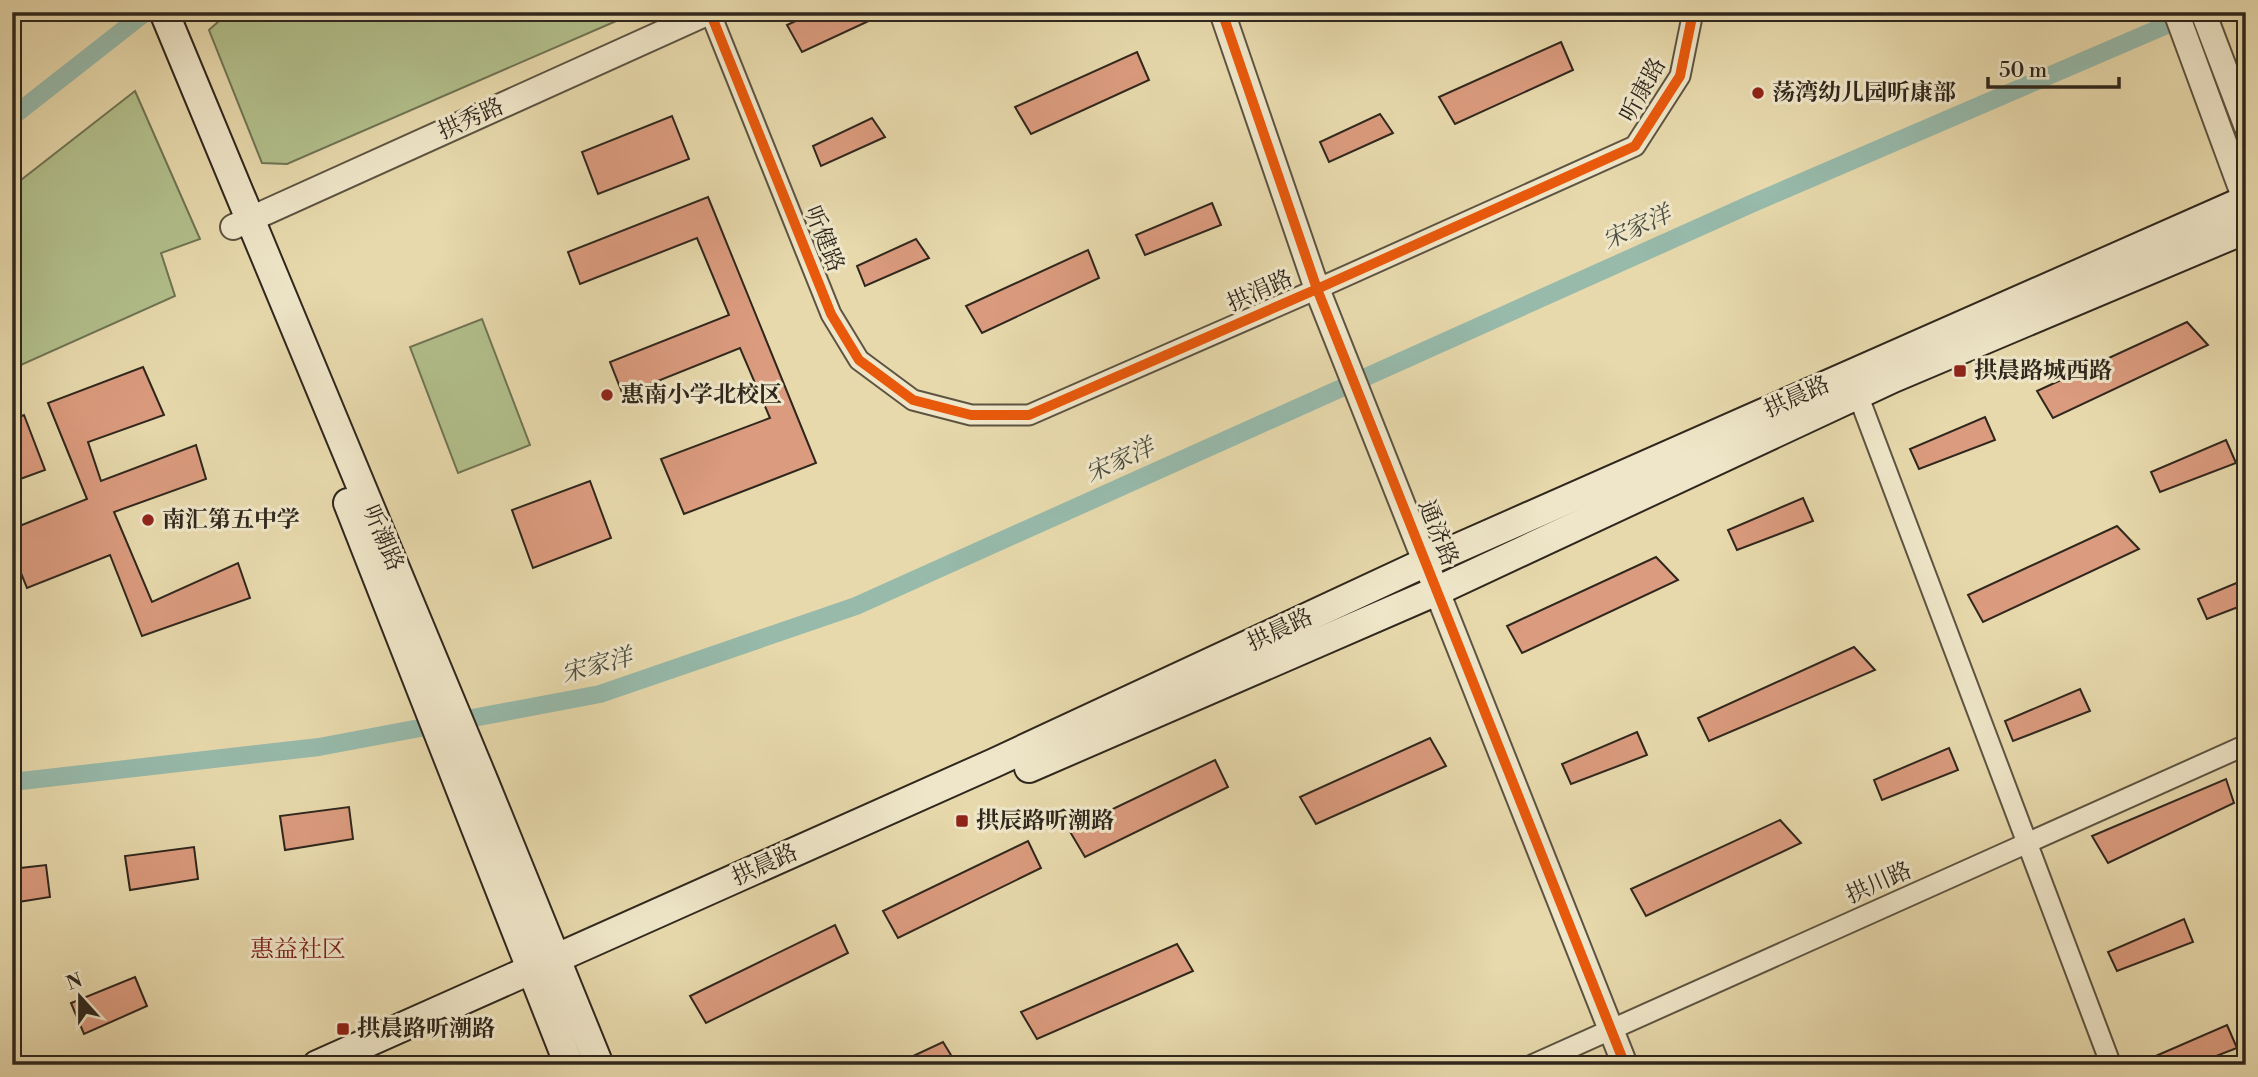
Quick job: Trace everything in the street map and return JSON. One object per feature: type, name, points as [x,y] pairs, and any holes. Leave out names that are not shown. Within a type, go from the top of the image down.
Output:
[{"type":"main road","name":"听潮路","points":[[144,12],[170,54],[241,223],[293,366],[472,784],[546,972],[569,1065]]},
{"type":"main road","name":"听潮路","points":[[164,12],[170,54]]},
{"type":"main road","name":"拱晨路","points":[[362,1065],[546,972],[1426,562],[2245,200]]},
{"type":"main road","name":"拱晨路","points":[[317,1065],[546,972],[1439,590],[1858,395],[2246,229]]},
{"type":"main road","name":"听潮路","points":[[546,972],[599,1065]]},
{"type":"street","name":"拱秀路","points":[[241,223],[710,12]]},
{"type":"street","name":"听健路","points":[[710,12],[831,314],[859,360],[914,400],[971,415]]},
{"type":"street","name":"通济路","points":[[1222,12],[1317,289],[1439,590],[1625,1065]]},
{"type":"street","name":"听康路","points":[[1635,146],[1680,76],[1693,12]]},
{"type":"street","points":[[2176,12],[2245,200]]},
{"type":"street","points":[[2203,12],[2226,79],[2246,125]]},
{"type":"street","name":"拱涓路","points":[[971,415],[1028,415],[1635,146]]},
{"type":"street","points":[[1858,395],[2111,1065]]},
{"type":"street","name":"拱川路","points":[[1532,1065],[2246,745]]},
{"type":"green space","points":[[229,12],[637,12],[287,164],[262,163],[209,30]]},
{"type":"green space","points":[[135,91],[200,239],[161,253],[175,296],[12,369],[12,187]]},
{"type":"green space","points":[[482,319],[530,445],[458,473],[410,347]]},
{"type":"building","points":[[815,12],[888,12],[802,52],[787,25]]},
{"type":"building","points":[[1561,42],[1573,70],[1455,124],[1439,97]]},
{"type":"building","points":[[1137,52],[1149,80],[1031,134],[1015,107]]},
{"type":"building","points":[[1380,114],[1393,133],[1329,162],[1320,142]]},
{"type":"building","points":[[672,116],[689,159],[598,194],[582,152]]},
{"type":"building","points":[[872,118],[885,137],[821,166],[813,146]]},
{"type":"building","points":[[708,197],[816,463],[684,514],[661,459],[770,418],[740,348],[623,395],[610,362],[729,315],[697,238],[580,284],[568,252]]},
{"type":"building","points":[[1212,203],[1221,225],[1145,255],[1136,235]]},
{"type":"building","points":[[916,239],[929,258],[865,286],[857,266]]},
{"type":"building","points":[[1088,250],[1099,278],[982,333],[966,306]]},
{"type":"building","points":[[2187,322],[2208,345],[2053,418],[2037,391]]},
{"type":"building","points":[[143,367],[164,415],[88,442],[101,481],[196,445],[206,479],[114,512],[152,602],[238,563],[250,598],[142,636],[110,555],[27,588],[12,551],[12,529],[87,499],[48,403]]},
{"type":"building","points":[[24,415],[45,470],[12,482],[12,420]]},
{"type":"building","points":[[1985,417],[1995,440],[1919,469],[1910,449]]},
{"type":"building","points":[[2226,440],[2236,463],[2160,492],[2151,472]]},
{"type":"building","points":[[590,481],[611,538],[533,568],[512,510]]},
{"type":"building","points":[[1803,498],[1813,521],[1737,550],[1728,530]]},
{"type":"building","points":[[2117,526],[2139,549],[1983,622],[1968,595]]},
{"type":"building","points":[[1656,557],[1678,580],[1522,653],[1507,626]]},
{"type":"building","points":[[2246,579],[2246,604],[2207,619],[2198,599]]},
{"type":"building","points":[[1854,647],[1875,670],[1709,741],[1698,718]]},
{"type":"building","points":[[2080,689],[2090,711],[2013,741],[2005,721]]},
{"type":"building","points":[[1637,732],[1647,755],[1571,784],[1562,764]]},
{"type":"building","points":[[1430,738],[1446,766],[1316,824],[1300,797]]},
{"type":"building","points":[[1949,748],[1958,770],[1882,800],[1874,780]]},
{"type":"building","points":[[1215,760],[1228,787],[1085,857],[1069,830]]},
{"type":"building","points":[[2226,779],[2234,803],[2108,863],[2092,836]]},
{"type":"building","points":[[349,807],[353,839],[285,850],[280,816]]},
{"type":"building","points":[[1780,820],[1801,843],[1646,916],[1631,889]]},
{"type":"building","points":[[1028,841],[1041,868],[898,938],[883,911]]},
{"type":"building","points":[[194,847],[198,879],[130,890],[125,856]]},
{"type":"building","points":[[46,865],[50,897],[12,903],[12,869]]},
{"type":"building","points":[[2184,919],[2193,942],[2117,971],[2108,952]]},
{"type":"building","points":[[835,925],[848,953],[706,1023],[690,996]]},
{"type":"building","points":[[1177,944],[1193,971],[1037,1039],[1021,1012]]},
{"type":"building","points":[[135,977],[147,1006],[84,1034],[71,1003]]},
{"type":"building","points":[[2227,1025],[2237,1048],[2193,1065],[2135,1065]]},
{"type":"building","points":[[943,1042],[957,1065],[894,1065]]},
{"type":"waterway","points":[[12,117],[146,12]]},
{"type":"waterway","name":"宋家洋","points":[[12,782],[319,747],[600,694],[856,606],[1751,204],[2190,15]]},
{"type":"cycle path","points":[[710,12],[831,314],[859,360],[913,400],[971,415],[1029,415],[1635,146],[1680,76],[1693,12]]},
{"type":"cycle path","points":[[1222,12],[1317,289],[1625,1065]]},
{"type":"place","name":"荡湾幼儿园听康部","points":[[1758,93]]},
{"type":"place","name":"拱晨路城西路","points":[[1960,371]]},
{"type":"place","name":"惠南小学北校区","points":[[607,395]]},
{"type":"place","name":"南汇第五中学","points":[[148,520]]},
{"type":"place","name":"拱辰路听潮路","points":[[962,821]]},
{"type":"place","name":"拱晨路听潮路","points":[[343,1029]]},
{"type":"district","name":"惠益社区","points":[[298,950]]}]
